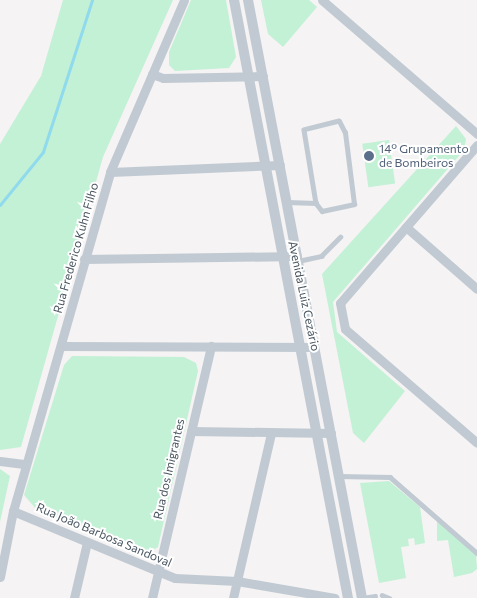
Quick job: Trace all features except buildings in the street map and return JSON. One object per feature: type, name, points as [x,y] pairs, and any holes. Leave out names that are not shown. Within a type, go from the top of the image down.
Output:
[{"type":"street","name":"Rua Frederico Kuhn Filho","points":[[0,577],[13,511],[62,346],[84,259],[110,172],[184,0]]},
{"type":"street","name":"Avenida Luiz Cezário","points":[[234,0],[348,598]]},
{"type":"street","name":"Avenida Luiz Cezário","points":[[248,0],[362,598]]},
{"type":"street","points":[[322,0],[477,134]]},
{"type":"street","points":[[152,74],[163,78],[263,76]]},
{"type":"street","points":[[477,145],[340,303],[345,330],[477,443]]},
{"type":"street","points":[[110,172],[280,165]]},
{"type":"street","points":[[274,214],[288,207]]},
{"type":"street","points":[[406,227],[477,288]]},
{"type":"street","points":[[84,259],[282,256],[298,259]]},
{"type":"street","points":[[62,346],[314,347]]},
{"type":"street","name":"Rua dos Imigrantes","points":[[152,598],[211,346]]},
{"type":"street","points":[[191,431],[318,435],[331,433]]},
{"type":"street","points":[[233,598],[271,433]]},
{"type":"street","points":[[0,461],[26,464]]},
{"type":"street","name":"Rua João Barbosa Sandoval","points":[[13,511],[175,578],[237,581],[314,596],[335,598]]},
{"type":"street","points":[[74,598],[87,542]]},
{"type":"lane","points":[[339,121],[345,132],[354,204],[322,211],[316,203],[304,130],[339,121]]},
{"type":"lane","points":[[288,207],[316,203]]},
{"type":"lane","points":[[298,259],[321,256],[340,237]]},
{"type":"lane","points":[[339,476],[390,477],[477,553]]},
{"type":"lane","points":[[382,595],[389,598]]},
{"type":"lane","points":[[362,598],[376,596]]},
{"type":"green space","points":[[63,0],[173,0],[103,157],[21,447],[0,450],[0,144],[41,76]]},
{"type":"green space","points":[[191,0],[226,0],[236,57],[229,68],[175,71],[169,65],[169,52]]},
{"type":"green space","points":[[261,0],[309,0],[317,7],[283,47],[268,34]]},
{"type":"green space","points":[[456,126],[466,139],[464,150],[333,302],[337,332],[405,391],[364,443],[353,433],[322,274]]},
{"type":"green space","points":[[389,140],[395,184],[368,187],[362,144]]},
{"type":"green space","points":[[72,356],[184,357],[196,363],[198,371],[158,547],[148,554],[36,509],[24,495],[64,365]]},
{"type":"green space","points":[[0,469],[10,476],[0,522]]},
{"type":"green space","points":[[389,481],[420,507],[425,543],[415,545],[414,538],[408,539],[409,546],[401,547],[406,578],[379,583],[360,483]]},
{"type":"green space","points":[[437,521],[476,555],[477,569],[472,573],[454,577],[448,540],[437,541]]},
{"type":"waterway","points":[[0,205],[43,152],[92,0]]},
{"type":"place","name":"14° Grupamento de Bombeiros","points":[[369,156]]}]
